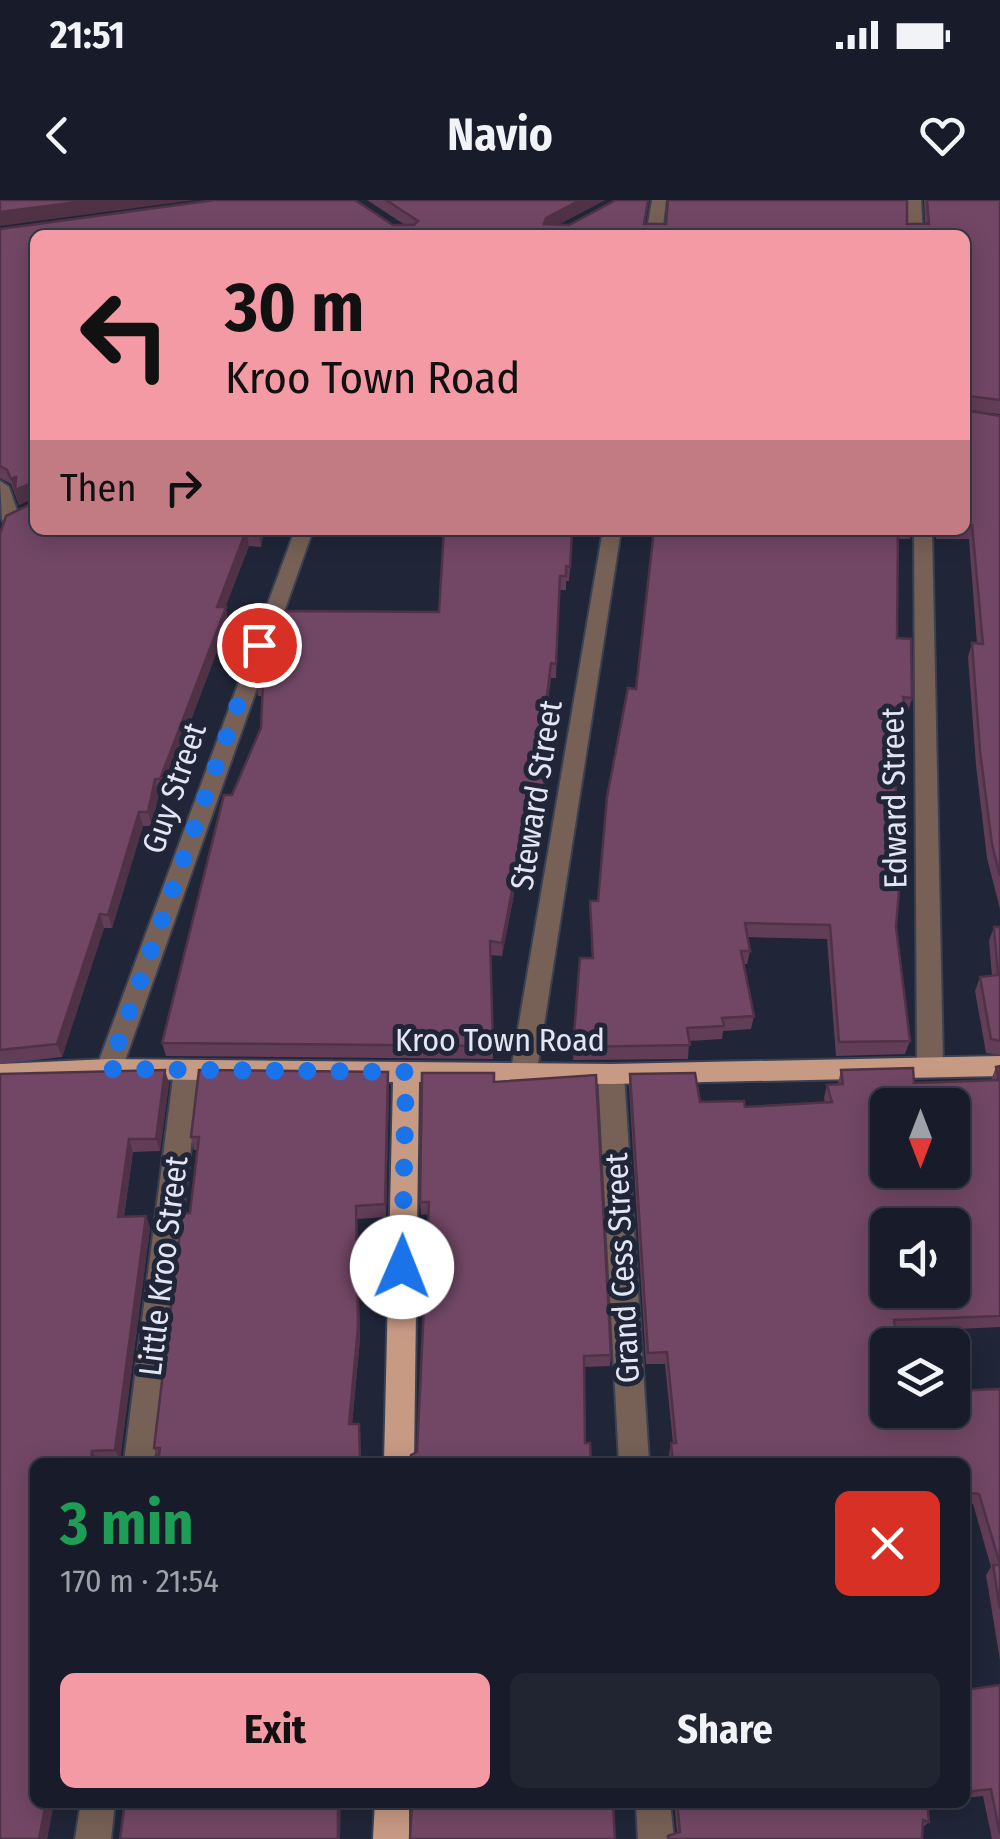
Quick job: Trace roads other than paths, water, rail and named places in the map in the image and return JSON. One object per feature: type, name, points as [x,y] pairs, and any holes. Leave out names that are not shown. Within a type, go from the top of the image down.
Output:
[{"type":"main road","points":[[5,522],[30,510]]},
{"type":"main road","name":"Kroo Town Road","points":[[0,1074],[109,1069],[524,1070],[611,1074],[1000,1066]]},
{"type":"main road","points":[[398,1458],[406,1072]]},
{"type":"main road","points":[[391,1839],[392,1808]]},
{"type":"street","points":[[655,230],[659,200]]},
{"type":"street","points":[[914,200],[915,230]]},
{"type":"street","points":[[0,487],[5,522]]},
{"type":"street","name":"Guy Street","points":[[109,1069],[302,535]]},
{"type":"street","name":"Steward Street","points":[[524,1070],[611,535]]},
{"type":"street","name":"Edward Street","points":[[922,535],[930,1065]]},
{"type":"street","name":"Little Kroo Street","points":[[139,1458],[187,1070]]},
{"type":"street","name":"Grand Cess Street","points":[[611,1074],[634,1458]]},
{"type":"street","points":[[93,1839],[97,1808]]},
{"type":"street","points":[[654,1808],[656,1839]]}]
